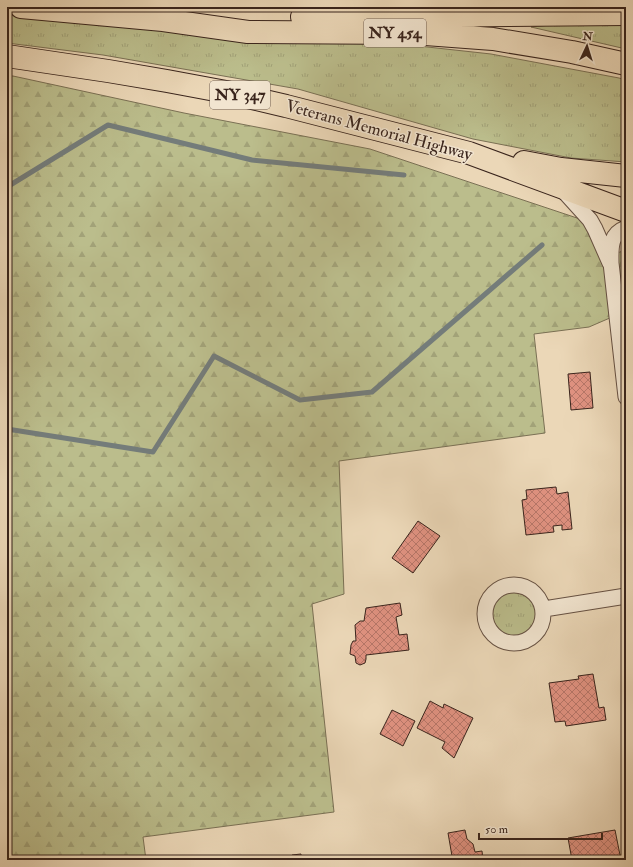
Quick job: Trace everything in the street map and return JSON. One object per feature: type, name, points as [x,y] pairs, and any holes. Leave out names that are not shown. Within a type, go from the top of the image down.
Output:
[{"type":"highway","points":[[21,7],[163,20],[271,17],[626,14]]},
{"type":"highway","name":"NY 454","points":[[163,20],[248,32],[412,34],[475,38],[546,47],[626,64]]},
{"type":"highway","name":"Veterans Memorial Highway","points":[[7,56],[115,72],[226,92],[286,106],[469,153],[626,211]]},
{"type":"highway","name":"NY 347","points":[[469,153],[561,169],[626,176]]},
{"type":"street","points":[[559,186],[590,220],[610,263]]},
{"type":"street","points":[[626,228],[614,238],[610,263],[626,397]]},
{"type":"street","points":[[544,609],[626,596]]},
{"type":"green space","points":[[7,15],[133,26],[382,42],[491,54],[619,78],[626,80],[626,162],[571,158],[473,139],[298,89],[103,55],[7,43]]},
{"type":"green space","points":[[560,24],[626,24],[626,49],[531,27]]},
{"type":"green space","points":[[7,76],[13,76],[184,113],[370,149],[580,219],[605,257],[626,250],[626,311],[589,327],[534,334],[545,433],[339,461],[344,594],[312,604],[334,812],[143,837],[146,860],[7,860]]},
{"type":"green space","points":[[511,590],[519,590],[528,594],[534,600],[538,613],[534,626],[528,632],[519,636],[511,636],[502,632],[496,626],[492,617],[492,609],[496,600],[502,594]]},
{"type":"building","points":[[590,372],[593,408],[571,410],[568,374]]},
{"type":"building","points":[[556,487],[557,494],[568,492],[572,529],[562,530],[562,525],[553,526],[554,532],[526,535],[522,500],[527,499],[526,490]]},
{"type":"building","points":[[418,521],[440,536],[413,573],[392,558]]},
{"type":"building","points":[[400,603],[402,615],[396,617],[399,635],[407,634],[409,650],[366,655],[365,663],[360,665],[356,663],[355,656],[350,654],[351,645],[353,641],[356,641],[355,625],[360,621],[364,621],[366,608]]},
{"type":"building","points":[[593,674],[599,708],[604,707],[606,720],[566,726],[565,721],[555,722],[549,683],[579,679],[578,676]]},
{"type":"building","points":[[430,701],[443,708],[444,704],[473,718],[454,758],[442,748],[445,742],[417,728]]},
{"type":"building","points":[[392,710],[415,721],[403,746],[380,734]]},
{"type":"building","points":[[465,830],[467,839],[473,844],[475,852],[482,851],[483,860],[431,860],[452,856],[448,833]]},
{"type":"building","points":[[615,830],[621,860],[572,860],[568,838]]},
{"type":"building","points":[[301,854],[301,860],[290,860],[292,855]]},
{"type":"building","points":[[386,856],[387,860],[366,860],[366,858]]},
{"type":"waterway","points":[[7,187],[108,125],[252,160],[404,175]]},
{"type":"waterway","points":[[7,429],[153,452],[214,356],[300,400],[372,392],[542,245]]}]
